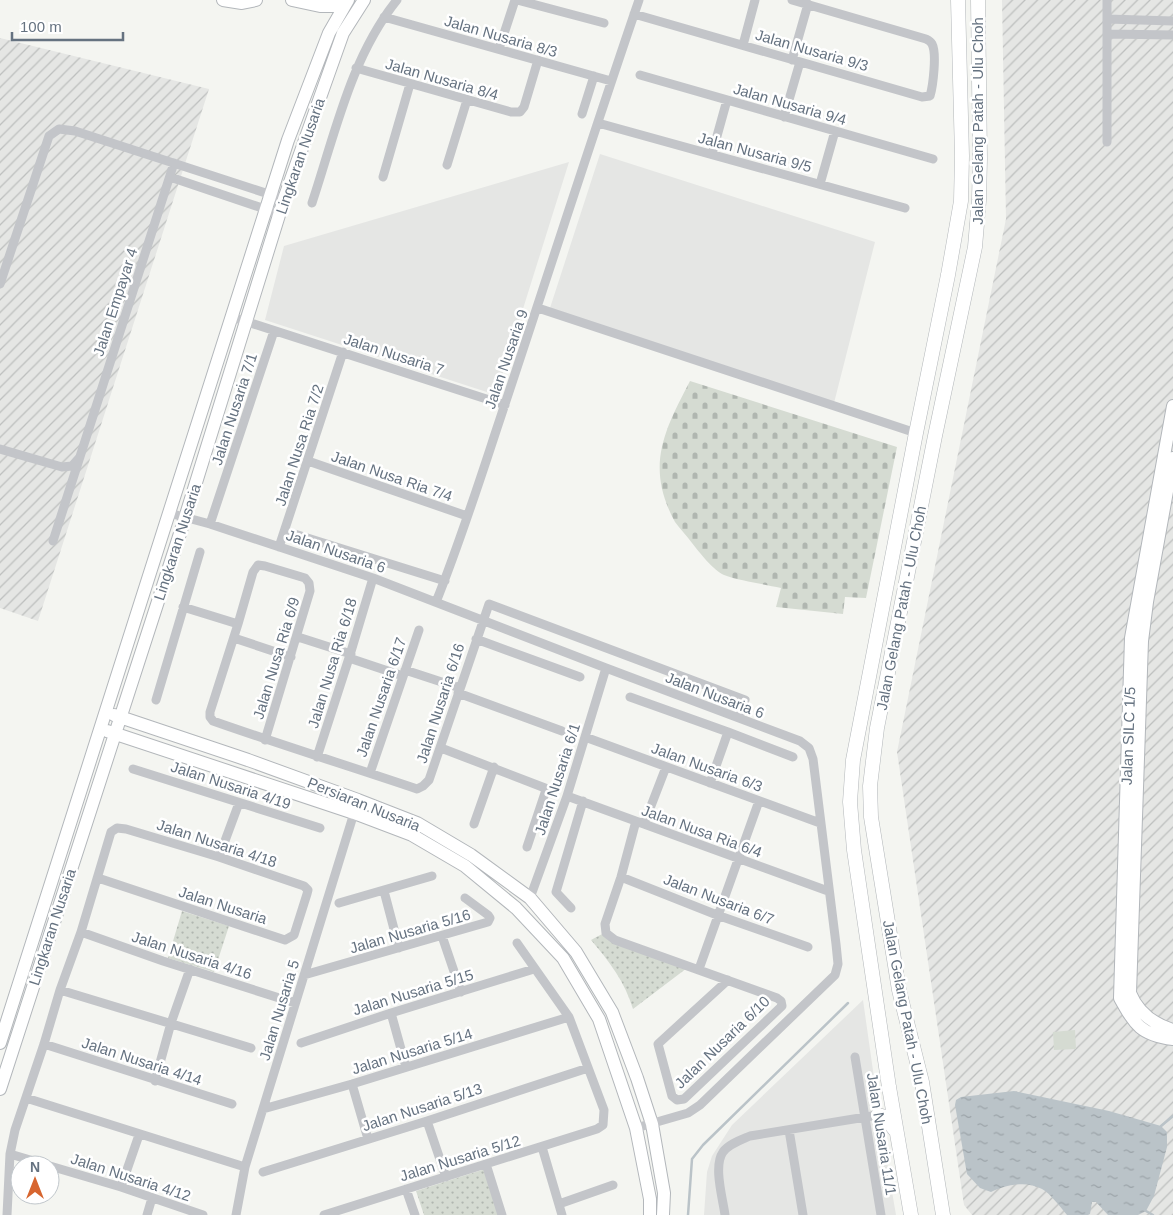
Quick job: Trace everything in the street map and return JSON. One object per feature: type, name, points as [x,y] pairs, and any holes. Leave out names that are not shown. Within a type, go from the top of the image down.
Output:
[{"type":"main road","name":"Jalan Gelang Patah - Ulu Choh","points":[[911,1215],[889,1087],[854,850],[850,802],[853,760],[961,201],[962,156],[958,0]]},
{"type":"main road","name":"Jalan Gelang Patah - Ulu Choh","points":[[944,1215],[922,1082],[899,990],[871,817],[870,786],[879,718],[975,247],[980,166],[978,0]]},
{"type":"main road","points":[[872,1116],[885,1112],[888,1108],[889,1087]]},
{"type":"main road","points":[[872,1116],[885,1117],[890,1121],[899,1143]]},
{"type":"main road","points":[[935,1159],[949,1215]]},
{"type":"street","points":[[223,0],[242,3],[256,0]]},
{"type":"street","points":[[292,0],[330,7],[346,3]]},
{"type":"street","name":"Lingkaran Nusaria","points":[[0,1089],[185,518],[284,200],[343,33],[364,0]]},
{"type":"street","points":[[312,203],[356,68],[384,17],[397,0]]},
{"type":"street","points":[[499,49],[516,0],[604,23]]},
{"type":"street","points":[[598,123],[639,0]]},
{"type":"street","points":[[743,45],[755,0]]},
{"type":"street","points":[[784,117],[796,61],[805,3],[792,0]]},
{"type":"street","points":[[1107,142],[1108,0]]},
{"type":"street","name":"Lingkaran Nusaria","points":[[0,1043],[265,209],[288,140],[329,33],[346,3]]},
{"type":"street","name":"Jalan Nusaria 9/3","points":[[634,14],[922,97],[930,96],[934,50],[926,38],[805,3]]},
{"type":"street","points":[[313,5],[328,17],[329,33]]},
{"type":"street","name":"Jalan Nusaria 8/3","points":[[384,17],[611,81]]},
{"type":"street","points":[[1107,19],[1173,21]]},
{"type":"street","points":[[1151,20],[1151,35]]},
{"type":"street","points":[[1107,34],[1173,36]]},
{"type":"street","name":"Jalan Nusaria 8/4","points":[[356,68],[511,112],[520,112],[524,107],[538,60]]},
{"type":"street","name":"Jalan Nusaria 9/4","points":[[640,75],[933,159]]},
{"type":"street","points":[[582,114],[594,76]]},
{"type":"street","points":[[383,177],[410,84]]},
{"type":"street","points":[[447,165],[467,100]]},
{"type":"street","points":[[712,154],[727,100]]},
{"type":"street","name":"Jalan Nusaria 9/5","points":[[598,123],[905,208]]},
{"type":"street","name":"Jalan Nusaria 9","points":[[436,602],[468,516],[598,123]]},
{"type":"street","points":[[0,284],[49,136],[59,130],[75,131],[284,200]]},
{"type":"street","points":[[820,184],[835,131]]},
{"type":"street","name":"Jalan Empayar 4","points":[[53,541],[174,163]]},
{"type":"street","points":[[170,177],[280,214]]},
{"type":"street","points":[[538,308],[916,433]]},
{"type":"street","name":"Jalan Nusaria 7","points":[[232,316],[505,405]]},
{"type":"street","name":"Jalan Nusaria 7/1","points":[[210,524],[274,331]]},
{"type":"street","name":"Jalan Nusa Ria 7/2","points":[[279,547],[343,352]]},
{"type":"street","name":"Jalan SILC 1/5","points":[[1173,406],[1132,638],[1120,998],[1140,1028],[1157,1037],[1173,1039]]},
{"type":"street","points":[[0,449],[62,468],[72,466],[83,450]]},
{"type":"street","name":"Jalan SILC 1/5","points":[[1173,458],[1147,602],[1142,641],[1130,993],[1134,1003],[1144,1016],[1158,1025],[1173,1030]]},
{"type":"street","name":"Jalan Nusa Ria 7/4","points":[[308,461],[468,516]]},
{"type":"street","name":"Jalan Nusaria 6","points":[[169,513],[210,524],[373,578],[800,741],[808,748],[813,759],[838,964],[835,975],[700,1105],[688,1113],[636,1128]]},
{"type":"street","points":[[285,531],[445,581]]},
{"type":"street","points":[[156,700],[200,552]]},
{"type":"street","name":"Jalan Nusa Ria 6/9","points":[[238,624],[254,572],[258,565],[305,578],[309,584],[310,591],[298,637],[265,740]]},
{"type":"street","name":"Jalan Nusa Ria 6/18","points":[[317,757],[373,578]]},
{"type":"street","points":[[484,620],[489,604],[745,700],[739,718]]},
{"type":"street","points":[[183,607],[238,624],[210,712],[210,717],[213,721],[265,740],[370,773]]},
{"type":"street","name":"Jalan Nusaria 6/16","points":[[370,773],[417,789],[429,780],[484,620]]},
{"type":"street","name":"Jalan Nusaria 6/17","points":[[370,773],[419,630]]},
{"type":"street","points":[[298,637],[459,691],[562,731]]},
{"type":"street","points":[[234,638],[291,657]]},
{"type":"street","points":[[476,639],[580,676]]},
{"type":"street","name":"Jalan Nusaria 6/1","points":[[530,898],[567,796],[606,668]]},
{"type":"street","points":[[630,697],[793,757]]},
{"type":"street","name":"Persiaran Nusaria","points":[[106,713],[248,760],[417,823],[471,855],[530,898],[576,952],[612,1012],[652,1124],[664,1192],[663,1215]]},
{"type":"street","name":"Persiaran Nusaria","points":[[101,729],[354,813],[412,835],[465,866],[516,908],[563,958],[598,1018],[636,1128],[650,1199],[650,1215]]},
{"type":"street","points":[[710,783],[728,732]]},
{"type":"street","name":"Jalan Nusaria 6/3","points":[[584,737],[820,823]]},
{"type":"street","points":[[441,748],[545,788],[527,847]]},
{"type":"street","points":[[474,824],[494,767]]},
{"type":"street","points":[[666,767],[640,823],[605,924],[606,933],[614,940],[728,980]]},
{"type":"street","name":"Jalan Nusaria 4/19","points":[[133,769],[320,828]]},
{"type":"street","name":"Jalan Nusa Ria 6/4","points":[[567,796],[828,891]]},
{"type":"street","points":[[354,813],[358,800]]},
{"type":"street","points":[[698,969],[759,801]]},
{"type":"street","points":[[570,908],[556,892],[583,802]]},
{"type":"street","points":[[219,857],[239,803]]},
{"type":"street","name":"Jalan Nusaria 5","points":[[236,1215],[245,1167],[354,813]]},
{"type":"street","name":"Jalan Nusaria 4/18","points":[[98,878],[111,832],[117,828],[219,857],[304,886],[308,890]]},
{"type":"street","points":[[339,903],[432,876]]},
{"type":"street","name":"Jalan Nusaria 6/7","points":[[621,877],[717,915],[808,947]]},
{"type":"street","points":[[8,1215],[10,1154],[15,1130],[98,878]]},
{"type":"street","name":"Jalan Nusaria","points":[[98,878],[285,940],[294,935],[308,890]]},
{"type":"street","points":[[384,891],[399,948]]},
{"type":"street","name":"Jalan Nusaria 5/16","points":[[304,976],[488,922],[490,918],[488,915],[465,898]]},
{"type":"street","name":"Jalan Nusaria 4/16","points":[[81,932],[295,1003]]},
{"type":"street","points":[[442,936],[461,992]]},
{"type":"street","points":[[517,944],[569,1017],[588,1068]]},
{"type":"street","points":[[155,1081],[171,1023],[190,969]]},
{"type":"street","name":"Jalan Nusaria 5/15","points":[[301,1043],[534,969]]},
{"type":"street","name":"Jalan Nusaria 6/10","points":[[728,980],[777,998],[781,1001],[782,1006],[684,1099],[677,1100],[672,1096],[658,1044],[728,980]]},
{"type":"street","points":[[60,990],[251,1048]]},
{"type":"street","points":[[391,1013],[406,1067]]},
{"type":"street","name":"Jalan Nusaria 5/14","points":[[263,1109],[352,1084],[569,1017]]},
{"type":"street","name":"Jalan Nusaria 4/14","points":[[44,1044],[232,1104]]},
{"type":"street","name":"Jalan Nusaria 11/1","points":[[855,1057],[872,1116],[881,1215]]},
{"type":"street","name":"Jalan Nusaria 5/13","points":[[263,1172],[588,1068]]},
{"type":"street","name":"Jalan Nusaria 5/12","points":[[324,1215],[355,1210],[406,1189],[597,1129],[603,1125],[604,1110],[588,1068]]},
{"type":"street","points":[[352,1084],[368,1139]]},
{"type":"street","points":[[26,1098],[245,1167]]},
{"type":"street","points":[[725,1215],[717,1164],[723,1152],[733,1144],[750,1136],[872,1116]]},
{"type":"street","points":[[427,1121],[446,1177]]},
{"type":"street","points":[[789,1130],[803,1215]]},
{"type":"street","points":[[121,1187],[139,1135]]},
{"type":"street","points":[[542,1147],[562,1215]]},
{"type":"street","points":[[486,1164],[502,1215]]},
{"type":"street","name":"Jalan Nusaria 4/12","points":[[60,1169],[203,1215]]},
{"type":"street","points":[[559,1204],[613,1185]]},
{"type":"street","points":[[406,1189],[415,1215]]},
{"type":"street","points":[[147,1215],[152,1198]]},
{"type":"shaded area","points":[[1002,0],[1173,0],[1173,1215],[972,1215],[964,1205],[897,752],[1006,219]]},
{"type":"shaded area","points":[[0,38],[209,89],[38,621],[0,608]]},
{"type":"shaded area","points":[[600,154],[875,242],[834,403],[550,308]]},
{"type":"shaded area","points":[[569,162],[496,395],[265,320],[284,246]]},
{"type":"shaded area","points":[[863,1000],[896,1215],[704,1215],[707,1172],[712,1156],[732,1125]]},
{"type":"green space","points":[[690,381],[897,447],[866,598],[845,597],[843,614],[776,607],[781,588],[737,579],[720,573],[707,561],[679,527],[666,502],[661,484],[660,466],[666,433],[672,416]]},
{"type":"green space","points":[[182,911],[229,926],[214,972],[168,958]]},
{"type":"green space","points":[[604,933],[687,968],[633,1009],[626,990],[616,972],[591,940]]},
{"type":"green space","points":[[1075,1030],[1076,1049],[1054,1050],[1053,1032]]},
{"type":"green space","points":[[485,1169],[500,1215],[424,1215],[416,1191]]},
{"type":"water","points":[[1014,1091],[1109,1111],[1161,1126],[1167,1132],[1167,1147],[1154,1196],[1146,1211],[1138,1215],[1108,1215],[1096,1202],[1092,1202],[1090,1214],[1067,1215],[1048,1194],[1036,1186],[1016,1184],[991,1192],[980,1188],[967,1174],[955,1105],[956,1100],[961,1097]]},
{"type":"waterway","points":[[688,1215],[692,1159],[703,1145],[848,1003]]},
{"type":"waterway","points":[[1161,1126],[1173,1116]]},
{"type":"waterway","points":[[1146,1211],[1153,1215]]}]
